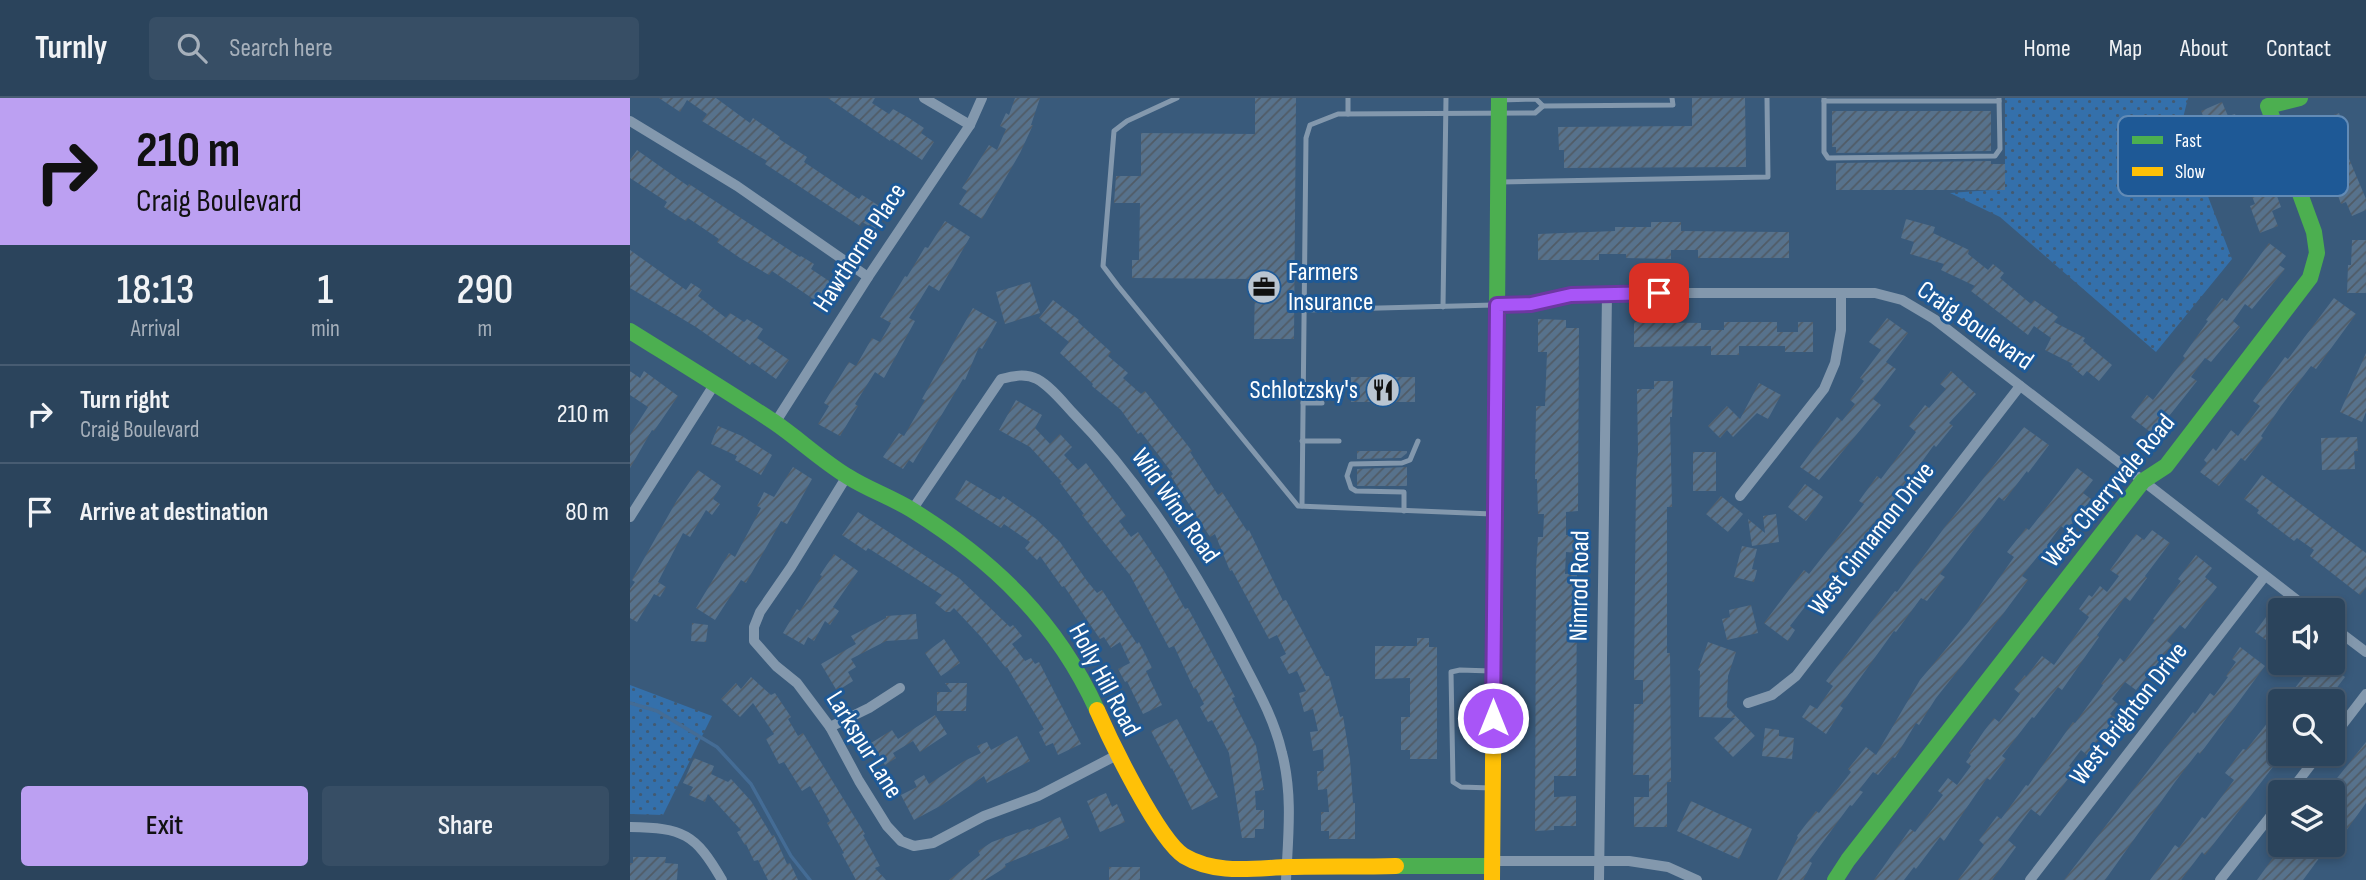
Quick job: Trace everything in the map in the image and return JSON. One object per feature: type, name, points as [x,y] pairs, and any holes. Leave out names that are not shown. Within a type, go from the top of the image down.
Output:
[{"type":"street","points":[[925,98],[970,125]]},
{"type":"street","name":"Hawthorne Place","points":[[775,423],[868,277],[970,125],[982,98]]},
{"type":"street","name":"West Cherryvale Road","points":[[2272,116],[2268,106],[2300,98]]},
{"type":"street","points":[[1499,104],[1492,869],[1629,861],[1668,867],[1697,880]]},
{"type":"street","points":[[630,121],[737,186],[868,277]]},
{"type":"street","name":"West Cherryvale Road","points":[[1835,880],[2143,481],[2166,466],[2308,285],[2319,250],[2301,196]]},
{"type":"street","name":"Craig Boulevard","points":[[1497,305],[1531,304],[1571,295],[1607,293],[1875,293],[1902,300],[1934,319],[2294,598]]},
{"type":"street","name":"Nimrod Road","points":[[1599,880],[1607,293]]},
{"type":"street","points":[[1740,496],[1824,389],[1835,363],[1841,330],[1841,294]]},
{"type":"street","name":"Holly Hill Road","points":[[630,331],[775,423],[847,476],[912,510],[984,561],[1021,595],[1057,638],[1087,689],[1117,755],[1165,835],[1184,855],[1205,864],[1234,870],[1287,873],[1492,869]]},
{"type":"street","name":"Wild Wind Road","points":[[912,510],[1001,379],[1017,374],[1037,379],[1055,394],[1101,441],[1146,500],[1211,598],[1271,716],[1283,754],[1289,792],[1287,873]]},
{"type":"street","points":[[630,517],[714,386]]},
{"type":"street","name":"West Cinnamon Drive","points":[[1748,703],[1772,695],[1796,676],[2020,386]]},
{"type":"street","name":"Larkspur Lane","points":[[847,476],[760,612],[754,627],[754,640],[763,653],[797,683],[830,727],[887,826],[901,841],[914,846],[933,843],[984,816],[1038,796],[1117,755]]},
{"type":"street","name":"West Brighton Drive","points":[[2030,880],[2265,576]]},
{"type":"street","points":[[2345,636],[2366,652]]},
{"type":"street","points":[[830,727],[869,708],[900,688]]},
{"type":"street","points":[[2345,721],[2366,694]]},
{"type":"street","points":[[2299,780],[2310,766]]},
{"type":"street","points":[[2221,880],[2268,819]]},
{"type":"street","points":[[630,827],[675,830],[690,838],[707,854],[722,880]]},
{"type":"lane","points":[[1177,98],[1127,121],[1114,131],[1103,266],[1298,506],[1495,514]]},
{"type":"lane","points":[[1348,98],[1348,114]]},
{"type":"lane","points":[[1443,307],[1446,98]]},
{"type":"lane","points":[[1551,98],[1551,106]]},
{"type":"lane","points":[[1499,104],[1535,113],[1543,106],[1673,105],[1672,98]]},
{"type":"lane","points":[[1499,183],[1768,177],[1767,98]]},
{"type":"lane","points":[[1302,506],[1306,138],[1310,125],[1338,114],[1446,114],[1536,99],[1543,106]]},
{"type":"lane","points":[[1824,99],[1999,100],[2000,149],[1995,156],[1828,158],[1824,152],[1824,99]]},
{"type":"lane","points":[[1304,310],[1497,305]]},
{"type":"lane","points":[[1303,403],[1322,403]]},
{"type":"lane","points":[[1303,441],[1339,441]]},
{"type":"lane","points":[[1404,510],[1404,492],[1356,491],[1350,488],[1347,476],[1351,464],[1402,463],[1410,460],[1418,441]]},
{"type":"lane","points":[[1339,476],[1347,476]]},
{"type":"lane","points":[[1493,789],[1461,787],[1453,782],[1451,672],[1494,671]]},
{"type":"shaded area","points":[[2005,98],[2188,98],[2184,116],[2118,116],[2118,196],[2208,196],[2232,259],[2156,352],[2000,217],[1950,193],[2005,189]]},
{"type":"shaded area","points":[[630,685],[712,716],[663,815],[630,814]]},
{"type":"building","points":[[659,98],[716,98],[750,123],[753,118],[780,137],[779,139],[807,157],[804,162],[859,199],[862,195],[887,211],[875,229],[862,222],[860,226],[765,164],[767,161],[702,121],[707,114],[687,100],[680,112]]},
{"type":"building","points":[[828,98],[875,98],[872,103],[889,114],[893,109],[909,118],[924,128],[921,133],[934,142],[922,160]]},
{"type":"building","points":[[1015,98],[1040,98],[1033,125],[1020,153],[982,219],[959,204],[967,191],[962,188],[989,145],[997,150],[1006,129],[1000,126],[1006,113],[1009,115]]},
{"type":"building","points":[[1255,98],[1296,98],[1294,339],[1254,339],[1255,279],[1132,278],[1132,260],[1139,260],[1140,203],[1114,203],[1116,176],[1141,176],[1141,133],[1255,134]]},
{"type":"building","points":[[1692,98],[1745,98],[1746,167],[1564,168],[1564,150],[1559,150],[1558,127],[1692,126]]},
{"type":"building","points":[[2222,102],[2228,116],[2203,116],[2201,111]]},
{"type":"building","points":[[1832,111],[1991,111],[1991,151],[1836,153],[1836,147],[1832,147]]},
{"type":"building","points":[[637,150],[688,186],[689,184],[814,264],[811,269],[835,285],[822,305],[772,271],[769,275],[740,258],[717,242],[719,239],[688,218],[686,221],[664,207],[667,202],[630,178],[630,160]]},
{"type":"building","points":[[2348,156],[2366,199],[2366,210],[2352,216],[2346,202],[2341,204],[2338,196],[2348,196]]},
{"type":"building","points":[[1991,161],[1991,164],[2005,164],[2005,190],[1836,190],[1836,163]]},
{"type":"building","points":[[2252,196],[2277,196],[2281,207],[2272,211],[2278,226],[2260,233],[2250,206],[2255,204]]},
{"type":"building","points":[[1906,219],[1935,227],[1933,233],[1969,250],[1968,254],[1988,270],[1993,264],[2004,273],[2000,278],[2031,304],[2034,300],[2058,317],[2054,322],[2085,338],[2083,341],[2112,365],[2099,381],[2087,371],[2083,376],[2071,366],[2073,364],[2045,350],[2051,338],[2034,326],[2028,335],[1971,291],[1975,286],[1941,270],[1944,264],[1910,254],[1914,242],[1901,238]]},
{"type":"building","points":[[945,221],[970,237],[939,291],[929,285],[909,318],[915,321],[884,378],[875,372],[855,404],[858,406],[840,436],[818,424],[829,406],[824,403],[849,362],[856,366],[872,338],[880,342],[891,323],[880,317],[905,276],[907,277]]},
{"type":"building","points":[[1651,222],[1681,222],[1681,231],[1789,232],[1789,258],[1698,258],[1698,250],[1671,250],[1671,259],[1626,258],[1626,254],[1599,254],[1599,260],[1538,260],[1538,234],[1615,231],[1615,227],[1651,227]]},
{"type":"building","points":[[2352,240],[2366,240],[2366,293],[2347,293]]},
{"type":"building","points":[[2269,243],[2286,256],[2279,265],[2285,269],[2252,309],[2245,304],[2233,321],[2240,327],[2211,362],[2205,358],[2191,377],[2197,381],[2154,435],[2131,417],[2147,395],[2153,400],[2185,358],[2183,356],[2222,298],[2227,301]]},
{"type":"building","points":[[630,250],[686,290],[691,283],[702,290],[698,296],[726,318],[730,313],[763,329],[757,338],[789,360],[776,379],[630,288]]},
{"type":"building","points":[[1030,282],[1040,313],[1005,324],[996,292]]},
{"type":"building","points":[[2334,298],[2356,314],[2316,369],[2311,366],[2245,461],[2241,458],[2219,486],[2200,472],[2207,463],[2204,460],[2213,448],[2216,451],[2231,430],[2238,436],[2260,406],[2253,401]]},
{"type":"building","points":[[1053,300],[1079,320],[1078,322],[1111,352],[1108,356],[1128,373],[1123,378],[1141,394],[1145,391],[1192,451],[1190,452],[1218,495],[1222,492],[1247,531],[1249,530],[1283,601],[1286,600],[1326,676],[1329,676],[1340,717],[1343,716],[1355,803],[1355,839],[1329,839],[1329,831],[1321,831],[1321,812],[1329,812],[1327,789],[1318,790],[1317,771],[1324,771],[1323,749],[1313,751],[1310,732],[1318,731],[1313,709],[1304,712],[1299,693],[1306,691],[1297,671],[1289,674],[1280,657],[1286,654],[1277,635],[1269,639],[1232,570],[1230,571],[1215,534],[1210,537],[1171,476],[1173,474],[1141,432],[1138,434],[1121,410],[1092,386],[1093,384],[1060,353],[1069,342],[1039,318]]},
{"type":"building","points":[[973,308],[997,322],[982,349],[979,347],[965,380],[963,379],[913,463],[909,460],[903,469],[883,457],[899,433],[904,436]]},
{"type":"building","points":[[1887,318],[1908,333],[1886,362],[1896,369],[1873,399],[1881,405],[1819,480],[1800,467],[1837,417],[1842,421],[1855,404],[1850,400],[1864,381],[1860,378],[1881,350],[1869,342]]},
{"type":"building","points":[[1538,319],[1566,320],[1566,328],[1579,328],[1578,511],[1566,512],[1566,535],[1577,536],[1577,553],[1566,552],[1565,574],[1577,573],[1576,776],[1554,776],[1554,797],[1576,796],[1576,826],[1554,826],[1554,830],[1535,831],[1536,569],[1538,537],[1543,537],[1544,514],[1538,514],[1535,479],[1536,406],[1545,406],[1547,352],[1538,352]]},
{"type":"building","points":[[1634,322],[1701,323],[1701,330],[1724,330],[1724,322],[1777,322],[1777,332],[1798,332],[1798,322],[1813,322],[1813,352],[1785,352],[1785,346],[1739,346],[1739,355],[1711,355],[1711,346],[1634,347]]},
{"type":"building","points":[[2366,353],[2366,412],[2362,422],[2340,412]]},
{"type":"building","points":[[630,371],[640,378],[644,371],[678,396],[654,431],[652,430],[630,468],[630,435],[648,407],[630,395]]},
{"type":"building","points":[[1951,371],[1976,394],[1949,423],[1953,426],[1936,447],[1934,445],[1834,582],[1831,580],[1815,603],[1811,599],[1790,626],[1795,630],[1788,641],[1764,623],[1804,570],[1809,574],[1864,504],[1859,501],[1877,476],[1881,479],[1916,432],[1909,426],[1925,405],[1929,408],[1946,389],[1940,384]]},
{"type":"building","name":"Schlotzsky's","points":[[1351,377],[1415,377],[1415,402],[1351,402]]},
{"type":"building","points":[[1654,381],[1673,381],[1670,417],[1672,507],[1667,507],[1667,653],[1670,653],[1671,782],[1667,782],[1667,827],[1634,827],[1634,797],[1649,797],[1649,775],[1633,775],[1634,704],[1643,704],[1643,680],[1634,680],[1637,389],[1654,389]]},
{"type":"building","points":[[1759,383],[1781,395],[1768,419],[1757,413],[1733,437],[1727,430],[1720,438],[1708,426],[1727,406],[1740,419]]},
{"type":"building","points":[[1016,400],[1042,415],[1035,428],[1050,444],[1060,434],[1072,447],[1064,455],[1078,470],[1086,463],[1126,516],[1119,521],[1131,537],[1138,532],[1185,609],[1188,608],[1235,697],[1232,698],[1256,746],[1264,790],[1255,791],[1256,810],[1264,810],[1264,829],[1255,829],[1255,838],[1242,838],[1229,753],[1212,720],[1208,722],[1200,707],[1204,704],[1174,646],[1169,648],[1130,575],[1082,515],[1084,514],[1060,483],[1062,482],[1030,447],[999,430]]},
{"type":"building","points":[[718,426],[742,436],[772,455],[761,475],[735,460],[737,456],[711,444]]},
{"type":"building","points":[[2024,427],[2049,445],[2004,501],[1999,497],[1940,574],[1945,577],[1927,601],[1921,598],[1896,632],[1894,631],[1840,706],[1843,708],[1826,734],[1802,717],[1810,705],[1817,709],[1833,686],[1826,681]]},
{"type":"building","points":[[2357,437],[2358,451],[2354,451],[2355,469],[2322,470],[2321,438]]},
{"type":"building","points":[[1357,451],[1407,453],[1401,458],[1357,459]]},
{"type":"building","points":[[1693,452],[1716,452],[1716,491],[1693,491]]},
{"type":"building","points":[[793,467],[812,479],[787,524],[781,521],[746,583],[741,580],[715,620],[696,608],[729,553],[735,557],[761,508],[757,506],[764,492],[774,497]]},
{"type":"building","points":[[1407,467],[1407,486],[1357,486],[1357,469]]},
{"type":"building","points":[[2077,468],[2093,480],[2083,493],[2091,499],[2067,531],[2061,526],[2047,545],[2053,549],[2044,561],[2038,556],[2022,576],[2028,580],[1936,698],[1919,725],[1916,723],[1895,758],[1893,757],[1878,775],[1873,772],[1859,790],[1863,792],[1852,806],[1850,805],[1809,861],[1812,863],[1803,880],[1777,880],[1797,836],[1851,772],[1848,769],[1866,747],[1876,755],[1920,680],[1969,621],[2014,557],[2007,552],[2026,528],[2029,530]]},
{"type":"building","points":[[698,470],[721,486],[713,499],[720,504],[712,515],[706,510],[690,537],[683,533],[658,582],[666,587],[660,597],[654,594],[637,622],[630,618],[630,589],[635,582],[632,580],[677,500]]},
{"type":"building","points":[[2262,475],[2366,553],[2366,588],[2360,595],[2310,556],[2314,550],[2297,538],[2294,541],[2257,513],[2259,510],[2244,499]]},
{"type":"building","points":[[966,480],[1000,500],[1003,496],[1036,519],[1060,542],[1097,593],[1102,590],[1137,644],[1139,642],[1152,668],[1146,671],[1162,705],[1143,714],[1118,669],[1130,663],[1120,642],[1111,648],[1104,637],[1100,639],[1040,556],[1037,560],[1025,548],[1030,542],[1004,524],[1001,528],[955,499]]},
{"type":"building","points":[[1805,484],[1823,497],[1806,521],[1788,507]]},
{"type":"building","points":[[1721,496],[1743,514],[1728,532],[1706,514]]},
{"type":"building","points":[[858,512],[959,578],[1010,627],[1013,625],[1022,636],[1012,644],[1025,661],[1031,658],[1035,664],[1039,662],[1081,744],[1058,755],[1053,743],[1046,746],[1039,732],[1044,729],[1007,667],[954,608],[946,612],[935,603],[942,595],[868,548],[866,551],[842,535]]},
{"type":"building","points":[[1776,514],[1779,542],[1752,546],[1748,519],[1765,533],[1763,516]]},
{"type":"building","points":[[2152,530],[2170,543],[2145,576],[2147,578],[2130,601],[2125,597],[2062,690],[2058,687],[2034,718],[2032,717],[2002,756],[2006,759],[1990,780],[1987,778],[1944,841],[1940,837],[1916,869],[1914,867],[1904,880],[1874,880],[1910,829],[1915,832],[1943,795],[1938,791],[1948,778],[1957,785],[1971,766],[1966,762],[1971,755],[1969,753],[1994,718],[1999,722],[2020,694],[2014,689],[2025,675],[2026,677],[2042,656],[2054,665],[2089,617],[2079,609],[2100,586],[2107,592],[2119,576],[2110,570],[2136,534],[2144,540]]},
{"type":"building","points":[[1742,546],[1757,549],[1752,569],[1757,570],[1754,582],[1734,577]]},
{"type":"building","points":[[834,554],[858,571],[833,607],[839,611],[830,625],[825,621],[814,641],[808,637],[804,645],[783,633],[797,609],[800,611]]},
{"type":"building","points":[[2196,555],[2212,568],[2205,577],[2217,587],[2185,629],[2180,625],[2167,641],[2172,645],[2136,690],[2125,682],[2112,699],[2118,704],[2110,714],[2115,718],[2087,755],[2081,750],[2069,766],[2072,768],[2065,777],[2068,779],[2040,816],[2031,809],[2008,840],[2016,847],[1992,880],[1958,880],[1984,845],[1979,840],[1997,816],[2001,819],[2026,785],[2028,786],[2120,658],[2124,662],[2155,620],[2153,619],[2181,581],[2178,579]]},
{"type":"building","points":[[1751,605],[1758,633],[1727,640],[1722,619],[1730,617],[1729,610]]},
{"type":"building","points":[[916,614],[918,639],[886,641],[851,659],[856,667],[848,672],[853,681],[837,691],[821,664],[856,644],[851,636],[886,616]]},
{"type":"building","points":[[2268,614],[2268,641],[2255,632]]},
{"type":"building","points":[[692,623],[708,625],[706,642],[691,641]]},
{"type":"building","points":[[1417,638],[1429,638],[1429,647],[1437,647],[1437,759],[1410,759],[1410,750],[1401,750],[1401,717],[1410,717],[1410,678],[1375,679],[1375,646],[1417,646]]},
{"type":"building","points":[[944,639],[960,663],[941,676],[925,653]]},
{"type":"building","points":[[1708,642],[1736,652],[1728,676],[1727,707],[1755,736],[1733,757],[1714,738],[1735,718],[1699,717],[1698,670]]},
{"type":"building","points":[[2240,647],[2265,666],[2200,754],[2198,752],[2175,782],[2105,880],[2064,880],[2193,712],[2195,714],[2210,693],[2214,696],[2236,662],[2232,659]]},
{"type":"building","points":[[2305,675],[2345,677],[2336,689],[2294,689]]},
{"type":"building","points":[[751,677],[771,695],[775,693],[791,717],[788,719],[798,736],[803,733],[865,834],[863,835],[880,866],[875,868],[886,880],[856,880],[827,823],[830,821],[810,786],[802,791],[784,762],[779,764],[766,739],[774,734],[753,703],[740,717],[721,699],[736,683],[741,689]]},
{"type":"building","points":[[945,683],[967,683],[966,711],[937,711],[937,692],[952,692]]},
{"type":"building","points":[[935,715],[947,734],[920,752],[913,741],[893,753],[896,758],[885,765],[871,743],[892,730],[898,739]]},
{"type":"building","points":[[1177,719],[1218,797],[1192,810],[1151,731]]},
{"type":"building","points":[[2268,722],[2268,766],[2274,766],[2205,855],[2202,852],[2181,880],[2150,880],[2175,845],[2179,848],[2234,780],[2225,773],[2243,749],[2246,750]]},
{"type":"building","points":[[1765,728],[1779,730],[1779,736],[1794,738],[1792,759],[1762,756]]},
{"type":"building","points":[[1017,736],[1030,761],[987,783],[984,776],[942,805],[914,820],[901,795],[917,787],[914,781],[924,775],[929,784],[981,753],[977,746],[987,742],[991,750]]},
{"type":"building","points":[[2366,742],[2366,803],[2345,832],[2345,780],[2335,780]]},
{"type":"building","points":[[694,758],[714,766],[711,774],[728,782],[731,779],[751,801],[772,836],[774,835],[787,864],[790,863],[798,880],[768,880],[758,860],[754,861],[737,832],[741,830],[708,794],[705,802],[689,795],[693,787],[683,783]]},
{"type":"building","points":[[1106,793],[1112,807],[1117,804],[1125,822],[1100,832],[1087,801]]},
{"type":"building","points":[[1691,801],[1752,829],[1739,859],[1677,831]]},
{"type":"building","points":[[1060,817],[1069,838],[1005,864],[1006,867],[985,880],[949,880],[980,855],[978,851],[992,842]]},
{"type":"building","points":[[633,857],[666,857],[665,863],[678,864],[677,880],[630,880],[630,863],[633,863]]},
{"type":"building","points":[[2273,857],[2320,857],[2303,880],[2257,880]]},
{"type":"building","points":[[1109,867],[1140,867],[1140,880],[1109,880]]},
{"type":"waterway","points":[[630,703],[657,711],[717,747],[751,784],[791,856],[810,880]]},
{"type":"traffic: fast","points":[[1496,419],[1499,98]]},
{"type":"traffic: fast","points":[[2272,116],[2268,106],[2300,98]]},
{"type":"traffic: fast","points":[[1835,880],[2143,481],[2166,466],[2310,278],[2317,253],[2314,232],[2301,196]]},
{"type":"traffic: fast","points":[[630,331],[774,422],[847,476],[912,510],[970,550],[996,572],[1043,621],[1081,678],[1097,710]]},
{"type":"traffic: fast","points":[[1396,866],[1492,866]]},
{"type":"traffic: slow","points":[[1492,880],[1496,419]]},
{"type":"traffic: slow","points":[[1097,710],[1149,811],[1161,831],[1184,856],[1209,866],[1235,869],[1396,866]]},
{"type":"place","name":"Farmers Insurance","points":[[1264,287]]},
{"type":"place","name":"Schlotzsky's","points":[[1383,390]]},
{"type":"route","points":[[1493,718],[1497,305],[1531,304],[1571,295],[1659,293]]}]
